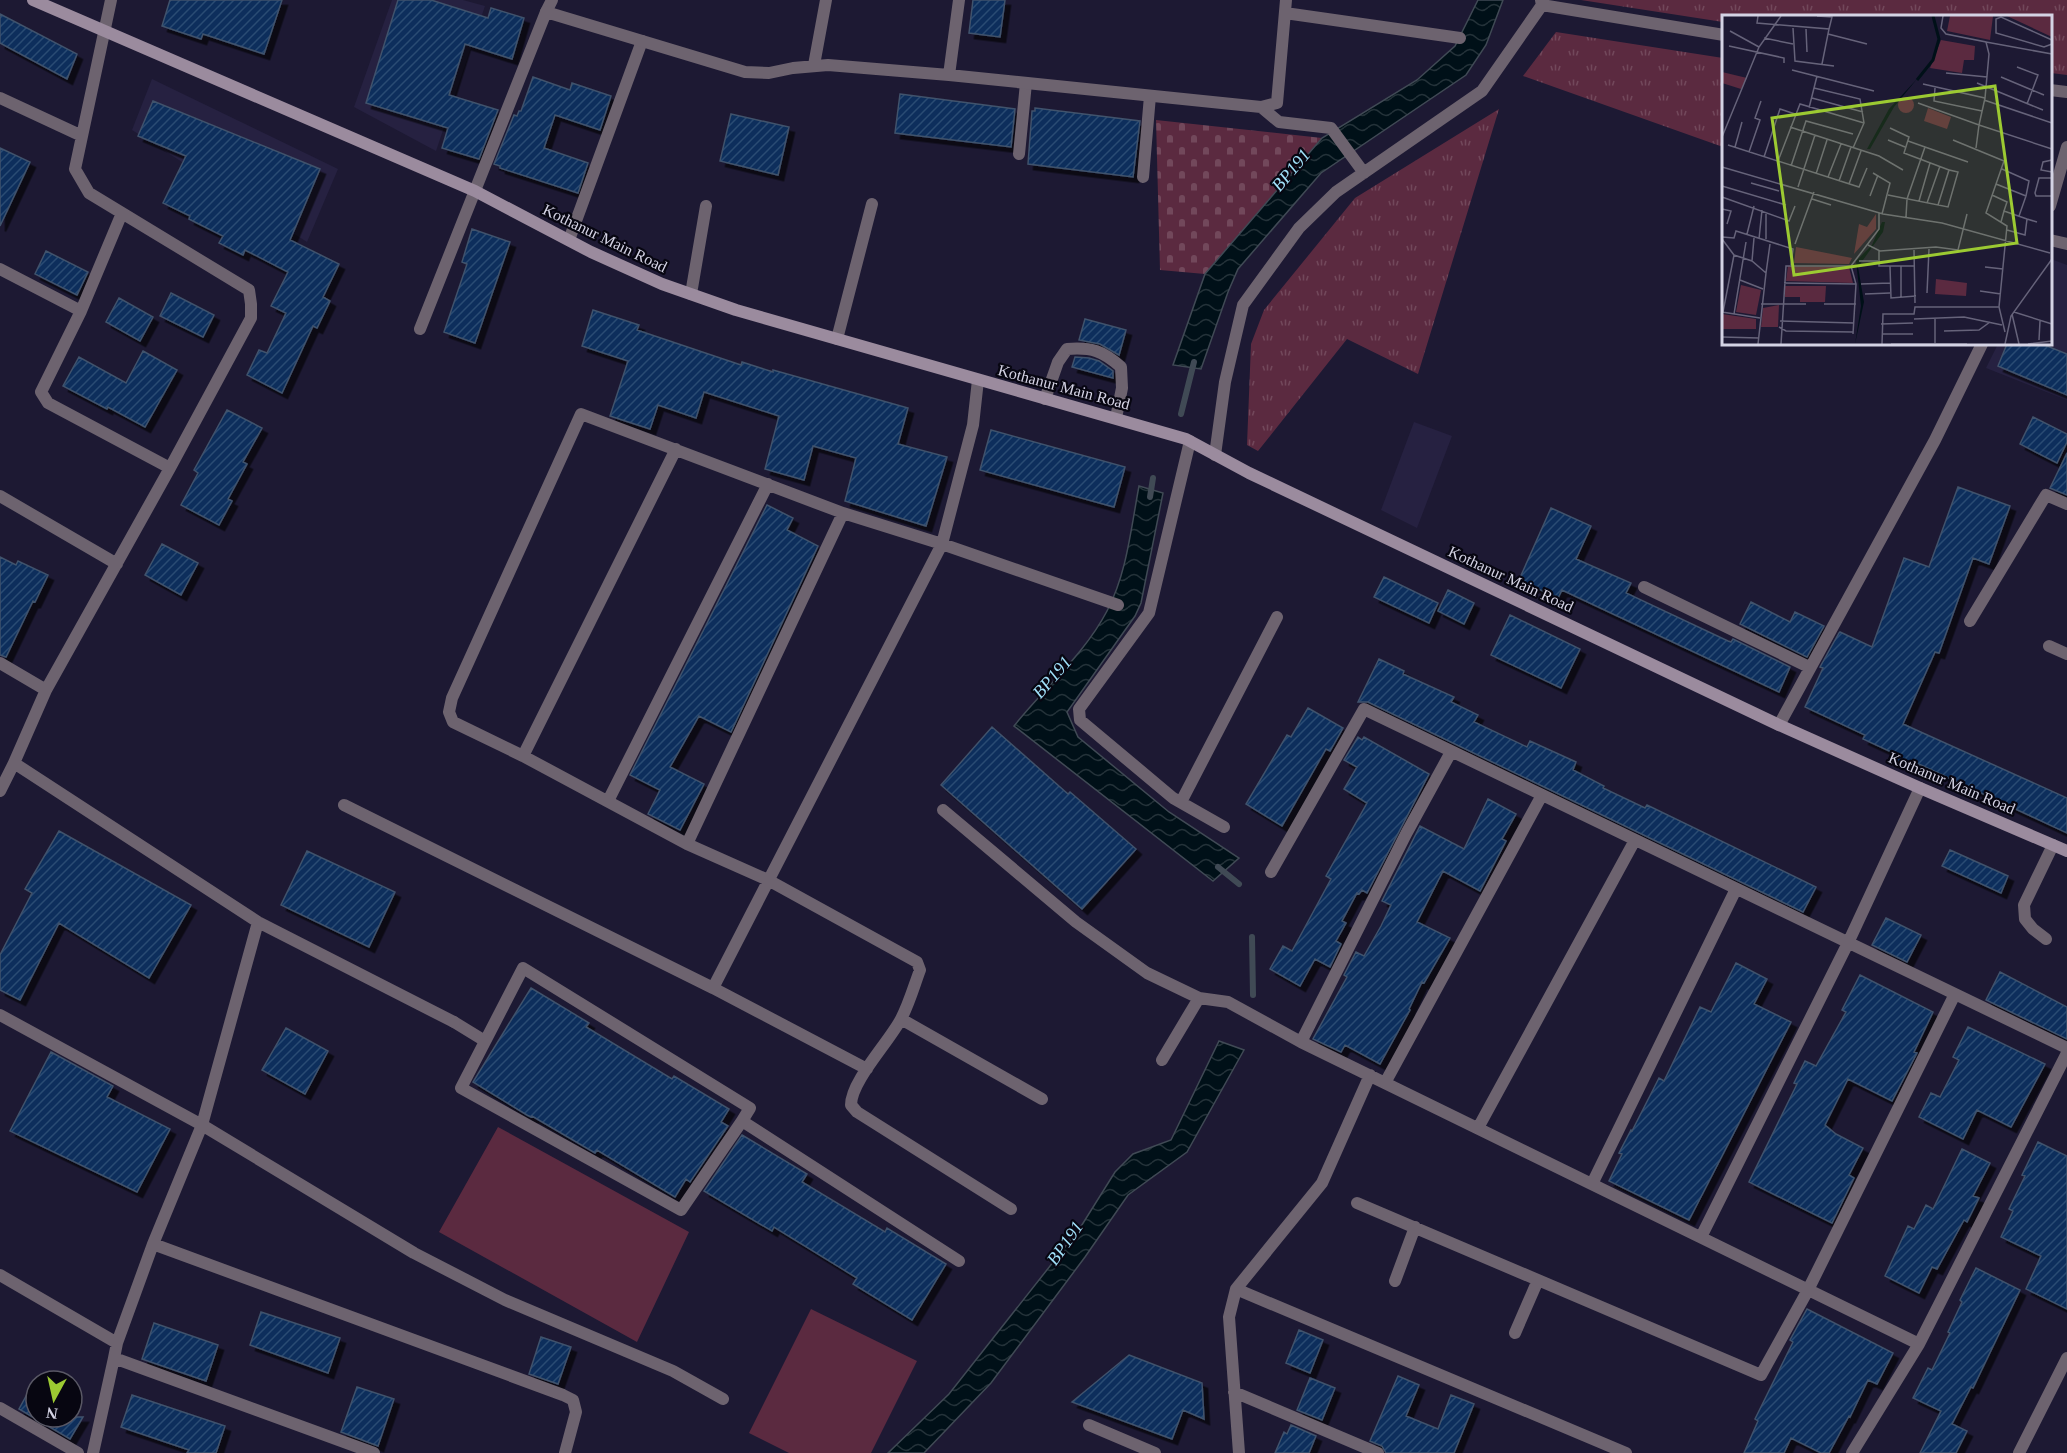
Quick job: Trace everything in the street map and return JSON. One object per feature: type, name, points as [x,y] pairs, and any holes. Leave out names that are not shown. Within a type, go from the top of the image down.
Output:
[{"type":"main road","name":"Kothanur Main Road","points":[[33,0],[475,190],[569,240],[652,280],[736,310],[1190,441],[1215,456],[1779,724],[1920,788],[2063,848]]},
{"type":"street","points":[[0,791],[46,690],[251,318],[249,290],[89,193],[75,170],[111,0]]},
{"type":"street","points":[[420,329],[552,0]]},
{"type":"street","points":[[814,65],[826,0]]},
{"type":"street","points":[[949,75],[959,0]]},
{"type":"street","points":[[546,12],[745,72],[769,73],[814,65],[949,75],[1261,107],[1277,103],[1286,0]]},
{"type":"street","points":[[1215,456],[1225,382],[1243,304],[1299,228],[1361,169],[1482,91],[1541,3],[1722,35]]},
{"type":"street","points":[[1285,14],[1460,38]]},
{"type":"street","points":[[569,240],[642,41]]},
{"type":"street","points":[[1019,154],[1026,83]]},
{"type":"street","points":[[2052,90],[2067,92]]},
{"type":"street","points":[[1143,177],[1150,96]]},
{"type":"street","points":[[0,98],[82,136]]},
{"type":"street","points":[[1261,107],[1278,122],[1331,128],[1361,169]]},
{"type":"street","points":[[2052,199],[2067,147]]},
{"type":"street","points":[[837,339],[872,204]]},
{"type":"street","points":[[691,294],[706,206]]},
{"type":"street","points":[[122,213],[81,311],[42,392],[48,403],[170,468]]},
{"type":"street","points":[[2052,240],[2067,244]]},
{"type":"street","points":[[0,269],[81,311]]},
{"type":"street","points":[[1779,724],[1935,440],[1982,345]]},
{"type":"street","points":[[1045,399],[1058,362],[1067,349],[1086,347],[1107,354],[1121,367],[1122,388],[1116,418]]},
{"type":"street","points":[[713,988],[942,544],[973,425],[978,380]]},
{"type":"street","points":[[1011,1209],[857,1112],[851,1105],[851,1099],[867,1069],[901,1019],[920,970],[917,962],[768,880],[687,844],[523,756],[453,722],[449,712],[452,698],[581,414],[843,513],[942,544],[1118,605]]},
{"type":"street","points":[[1190,441],[1149,613],[1079,709],[1080,720],[1173,798],[1224,827]]},
{"type":"street","points":[[523,756],[676,449]]},
{"type":"street","points":[[608,801],[768,484]]},
{"type":"street","points":[[1970,621],[2046,495],[2067,504]]},
{"type":"street","points":[[0,496],[117,564]]},
{"type":"street","points":[[687,844],[843,513]]},
{"type":"street","points":[[1644,587],[1809,667]]},
{"type":"street","points":[[1181,802],[1277,616]]},
{"type":"street","points":[[2049,646],[2067,654]]},
{"type":"street","points":[[0,663],[46,690]]},
{"type":"street","points":[[1271,872],[1364,709],[2067,1048]]},
{"type":"street","points":[[1301,1042],[1406,834],[1451,752]]},
{"type":"street","points":[[14,763],[258,922],[454,1022],[485,1041]]},
{"type":"street","points":[[1701,1237],[1848,943],[1920,788]]},
{"type":"street","points":[[1385,1083],[1542,795]]},
{"type":"street","points":[[344,805],[713,988],[867,1069]]},
{"type":"street","points":[[943,810],[1085,928],[1147,973],[1199,998],[1228,1002],[1301,1042],[1919,1344]]},
{"type":"street","points":[[1478,1128],[1635,840]]},
{"type":"street","points":[[2046,939],[2025,919],[2024,905],[2063,848]]},
{"type":"street","points":[[1592,1184],[1736,889]]},
{"type":"street","points":[[93,1453],[117,1342],[153,1244],[202,1125],[258,922]]},
{"type":"street","points":[[523,968],[750,1108],[742,1121],[681,1209],[461,1088],[523,968]]},
{"type":"street","points":[[1357,1203],[1761,1375],[1808,1290],[1955,994]]},
{"type":"street","points":[[1162,1060],[1199,998]]},
{"type":"street","points":[[0,1015],[202,1125],[414,1253],[506,1300],[673,1371],[723,1399]]},
{"type":"street","points":[[901,1019],[1042,1099]]},
{"type":"street","points":[[1852,1453],[1919,1344],[2067,1053]]},
{"type":"street","points":[[1239,1453],[1228,1317],[1236,1289],[1322,1183],[1370,1075]]},
{"type":"street","points":[[742,1121],[959,1261]]},
{"type":"street","points":[[1395,1281],[1415,1227]]},
{"type":"street","points":[[153,1244],[573,1400],[576,1412],[565,1453]]},
{"type":"street","points":[[0,1275],[117,1342]]},
{"type":"street","points":[[1515,1333],[1538,1280]]},
{"type":"street","points":[[1236,1289],[1626,1453]]},
{"type":"street","points":[[114,1358],[374,1453]]},
{"type":"street","points":[[2019,1453],[2067,1358]]},
{"type":"street","points":[[1234,1392],[1378,1453]]},
{"type":"street","points":[[0,1408],[78,1453]]},
{"type":"street","points":[[1089,1425],[1155,1453]]},
{"type":"shaded area","points":[[392,0],[463,0],[485,6],[436,151],[354,107]]},
{"type":"shaded area","points":[[152,79],[338,169],[307,242],[132,130]]},
{"type":"shaded area","points":[[2052,259],[2067,265],[2067,400],[1986,368],[1998,345],[2052,345]]},
{"type":"shaded area","points":[[1414,422],[1452,436],[1417,528],[1381,510]]},
{"type":"green space","points":[[1581,0],[2067,0],[2067,75],[2052,73],[2052,15],[1722,15],[1722,22]]},
{"type":"green space","points":[[1556,32],[1722,58],[1722,147],[1523,76]]},
{"type":"green space","points":[[1499,109],[1418,374],[1347,339],[1258,451],[1247,445],[1251,344],[1264,310],[1355,198]]},
{"type":"green space","points":[[1156,120],[1322,138],[1205,274],[1160,270]]},
{"type":"green space","points":[[498,1127],[689,1232],[637,1342],[439,1232]]},
{"type":"green space","points":[[811,1309],[917,1361],[871,1453],[789,1453],[749,1433]]},
{"type":"water","points":[[1478,0],[1503,0],[1486,45],[1466,75],[1321,173],[1238,269],[1201,369],[1173,365],[1205,274],[1322,138],[1417,80],[1455,46]]},
{"type":"water","points":[[1139,486],[1163,493],[1141,603],[1135,616],[1067,712],[1078,737],[1169,812],[1239,858],[1213,881],[1014,726],[1075,657],[1107,611],[1124,566]]},
{"type":"water","points":[[1219,1041],[1244,1050],[1187,1152],[1128,1195],[991,1383],[924,1453],[888,1453],[949,1394],[1080,1228],[1115,1172],[1133,1154],[1171,1140]]},
{"type":"building","points":[[170,0],[282,0],[264,54],[203,34],[201,39],[162,26]]},
{"type":"building","points":[[398,0],[431,0],[488,18],[491,8],[524,18],[512,59],[465,44],[449,95],[498,110],[479,159],[442,148],[448,128],[366,103]]},
{"type":"building","points":[[973,0],[1005,0],[1000,37],[969,33]]},
{"type":"building","points":[[0,14],[77,54],[67,79],[0,43]]},
{"type":"building","points":[[533,77],[570,90],[572,83],[611,96],[600,130],[555,115],[544,148],[588,163],[578,193],[500,168],[494,164],[514,115],[517,116],[521,111]]},
{"type":"building","points":[[900,94],[1015,109],[1011,147],[895,133]]},
{"type":"building","points":[[153,101],[320,169],[290,240],[339,264],[323,297],[330,301],[317,328],[313,326],[282,393],[247,375],[259,350],[267,353],[286,313],[271,306],[288,272],[245,250],[243,255],[219,243],[223,236],[163,203],[186,156],[138,136]]},
{"type":"building","points":[[1035,108],[1140,121],[1133,177],[1028,164],[1032,111],[1035,111]]},
{"type":"building","points":[[731,114],[789,127],[778,175],[720,161]]},
{"type":"building","points":[[0,148],[30,162],[0,226]]},
{"type":"building","points":[[472,229],[510,242],[475,343],[444,332],[467,264],[462,262]]},
{"type":"building","points":[[46,251],[88,272],[77,295],[35,274]]},
{"type":"building","points":[[171,293],[214,315],[203,337],[160,316]]},
{"type":"building","points":[[119,298],[153,317],[140,341],[106,322]]},
{"type":"building","points":[[593,310],[639,325],[637,330],[741,365],[742,362],[908,408],[898,444],[947,457],[926,526],[845,501],[856,458],[813,446],[804,480],[765,469],[779,416],[704,392],[696,418],[658,405],[650,429],[610,416],[628,361],[582,346]]},
{"type":"building","points":[[1085,319],[1126,330],[1119,355],[1100,344],[1079,340]]},
{"type":"building","points":[[2007,345],[2044,345],[2067,354],[2067,395],[1998,366]]},
{"type":"building","points":[[143,351],[177,370],[145,427],[63,386],[79,357],[126,383]]},
{"type":"building","points":[[1075,357],[1099,361],[1113,371],[1113,378],[1072,367]]},
{"type":"building","points":[[227,410],[262,428],[243,462],[247,464],[228,499],[232,501],[219,525],[181,505],[198,473],[194,470]]},
{"type":"building","points":[[2033,417],[2067,434],[2067,442],[2057,463],[2020,444]]},
{"type":"building","points":[[991,430],[1125,467],[1114,507],[980,470]]},
{"type":"building","points":[[2067,453],[2067,495],[2050,488]]},
{"type":"building","points":[[1958,487],[2010,506],[1989,564],[1973,558],[1939,653],[1935,652],[1903,724],[2067,798],[2067,833],[1919,764],[1916,770],[1895,760],[1898,755],[1863,739],[1865,735],[1805,707],[1823,668],[1820,667],[1840,632],[1872,647],[1904,558],[1929,567]]},
{"type":"building","points":[[767,505],[793,518],[787,530],[818,546],[731,732],[699,716],[670,767],[704,784],[680,830],[648,814],[660,790],[630,775]]},
{"type":"building","points":[[1551,508],[1591,526],[1576,559],[1631,583],[1626,593],[1728,641],[1731,642],[1733,639],[1790,667],[1779,692],[1562,590],[1558,598],[1519,580]]},
{"type":"building","points":[[162,544],[198,563],[181,595],[145,575]]},
{"type":"building","points":[[0,557],[16,565],[18,561],[48,575],[6,657],[0,655]]},
{"type":"building","points":[[1384,577],[1438,603],[1429,623],[1374,597]]},
{"type":"building","points":[[1448,590],[1474,603],[1464,624],[1438,611]]},
{"type":"building","points":[[1751,602],[1790,622],[1795,612],[1824,626],[1807,657],[1740,624]]},
{"type":"building","points":[[1510,615],[1580,649],[1561,688],[1491,655]]},
{"type":"building","points":[[1379,659],[1404,671],[1403,674],[1454,697],[1451,702],[1478,715],[1474,722],[1527,747],[1530,741],[1576,762],[1573,770],[1604,786],[1603,788],[1645,808],[1647,805],[1816,887],[1803,912],[1368,702],[1358,702]]},
{"type":"building","points":[[1308,708],[1343,728],[1330,751],[1326,749],[1282,826],[1246,804],[1287,735],[1291,737]]},
{"type":"building","points":[[992,727],[1068,794],[1070,792],[1136,849],[1082,909],[941,785]]},
{"type":"building","points":[[1358,737],[1362,740],[1364,737],[1429,774],[1367,893],[1362,890],[1359,894],[1357,893],[1342,921],[1346,923],[1336,941],[1341,944],[1330,967],[1315,959],[1300,986],[1270,969],[1283,946],[1292,951],[1331,879],[1326,876],[1367,803],[1344,789],[1357,767],[1344,760]]},
{"type":"building","points":[[1488,799],[1516,814],[1502,839],[1506,841],[1480,891],[1443,871],[1417,922],[1450,938],[1424,983],[1422,982],[1410,1010],[1380,1064],[1345,1045],[1341,1052],[1313,1039],[1347,977],[1344,975],[1356,952],[1364,956],[1381,926],[1391,905],[1382,901],[1420,826],[1464,849]]},
{"type":"building","points":[[59,831],[191,905],[149,978],[59,923],[20,1000],[0,990],[0,955],[32,893],[25,889]]},
{"type":"building","points":[[1950,850],[2008,876],[2001,893],[1942,866]]},
{"type":"building","points":[[307,851],[395,892],[369,947],[281,905]]},
{"type":"building","points":[[1886,918],[1921,935],[1907,962],[1872,945]]},
{"type":"building","points":[[1736,963],[1767,979],[1754,1004],[1791,1022],[1689,1220],[1609,1181],[1622,1154],[1619,1153],[1631,1130],[1659,1078],[1664,1081],[1700,1007],[1711,1012]]},
{"type":"building","points":[[2000,972],[2067,1007],[2067,1039],[1986,1000]]},
{"type":"building","points":[[1860,975],[1933,1012],[1914,1052],[1917,1053],[1892,1101],[1848,1079],[1825,1125],[1836,1134],[1863,1148],[1849,1175],[1854,1178],[1832,1223],[1749,1182],[1797,1084],[1794,1083],[1805,1061],[1816,1066],[1846,1012],[1842,1010]]},
{"type":"building","points":[[531,988],[589,1023],[586,1027],[672,1079],[674,1076],[729,1109],[721,1122],[728,1126],[690,1182],[686,1179],[675,1197],[597,1150],[595,1153],[473,1082]]},
{"type":"building","points":[[1968,1027],[2045,1064],[2011,1127],[1977,1110],[1963,1139],[1919,1117],[1931,1093],[1940,1097],[1959,1060],[1953,1057]]},
{"type":"building","points":[[286,1028],[328,1051],[305,1094],[262,1070]]},
{"type":"building","points":[[51,1052],[113,1086],[107,1097],[170,1129],[137,1192],[10,1131]]},
{"type":"building","points":[[742,1135],[807,1174],[802,1182],[885,1232],[887,1228],[946,1264],[912,1320],[853,1284],[857,1278],[774,1227],[772,1231],[704,1191]]},
{"type":"building","points":[[2038,1142],[2067,1156],[2067,1309],[2026,1289],[2041,1256],[2001,1237],[2013,1211],[2009,1209],[2025,1176],[2022,1175]]},
{"type":"building","points":[[1962,1149],[1990,1163],[1973,1196],[1979,1198],[1967,1222],[1964,1220],[1937,1269],[1932,1267],[1919,1293],[1885,1276],[1908,1226],[1914,1229],[1926,1205],[1933,1209]]},
{"type":"building","points":[[1976,1268],[2020,1290],[1973,1388],[1971,1387],[1952,1424],[1967,1431],[1956,1453],[1920,1453],[1941,1411],[1913,1398],[1928,1368],[1932,1370],[1950,1333],[1948,1332],[1962,1302],[1960,1300]]},
{"type":"building","points":[[1807,1309],[1893,1353],[1877,1384],[1868,1380],[1829,1453],[1821,1453],[1791,1438],[1784,1453],[1744,1453],[1758,1421],[1755,1419],[1793,1342],[1790,1340]]},
{"type":"building","points":[[261,1312],[340,1338],[328,1373],[250,1345]]},
{"type":"building","points":[[154,1323],[218,1345],[206,1381],[142,1359]]},
{"type":"building","points":[[1299,1330],[1323,1340],[1310,1373],[1286,1363]]},
{"type":"building","points":[[541,1337],[571,1347],[558,1384],[529,1374]]},
{"type":"building","points":[[1129,1355],[1202,1383],[1204,1419],[1183,1410],[1172,1439],[1072,1402]]},
{"type":"building","points":[[1398,1376],[1419,1385],[1406,1416],[1438,1429],[1451,1395],[1474,1404],[1454,1453],[1386,1453],[1382,1446],[1370,1441]]},
{"type":"building","points":[[1310,1378],[1335,1388],[1322,1420],[1297,1410]]},
{"type":"building","points":[[357,1387],[394,1399],[378,1446],[341,1432]]},
{"type":"building","points":[[132,1395],[225,1426],[216,1453],[187,1453],[189,1450],[121,1427]]},
{"type":"building","points":[[24,1400],[24,1412],[19,1409]]},
{"type":"building","points":[[1291,1425],[1316,1436],[1309,1453],[1275,1453],[1284,1432],[1287,1434]]},
{"type":"building","points":[[53,1429],[76,1429],[70,1439]]},
{"type":"waterway","name":"BP191","points":[[1181,414],[1194,362]]},
{"type":"waterway","name":"BP191","points":[[1150,497],[1153,478]]},
{"type":"waterway","name":"BP191","points":[[1218,867],[1239,884]]},
{"type":"waterway","name":"BP191","points":[[1252,937],[1253,995]]}]
